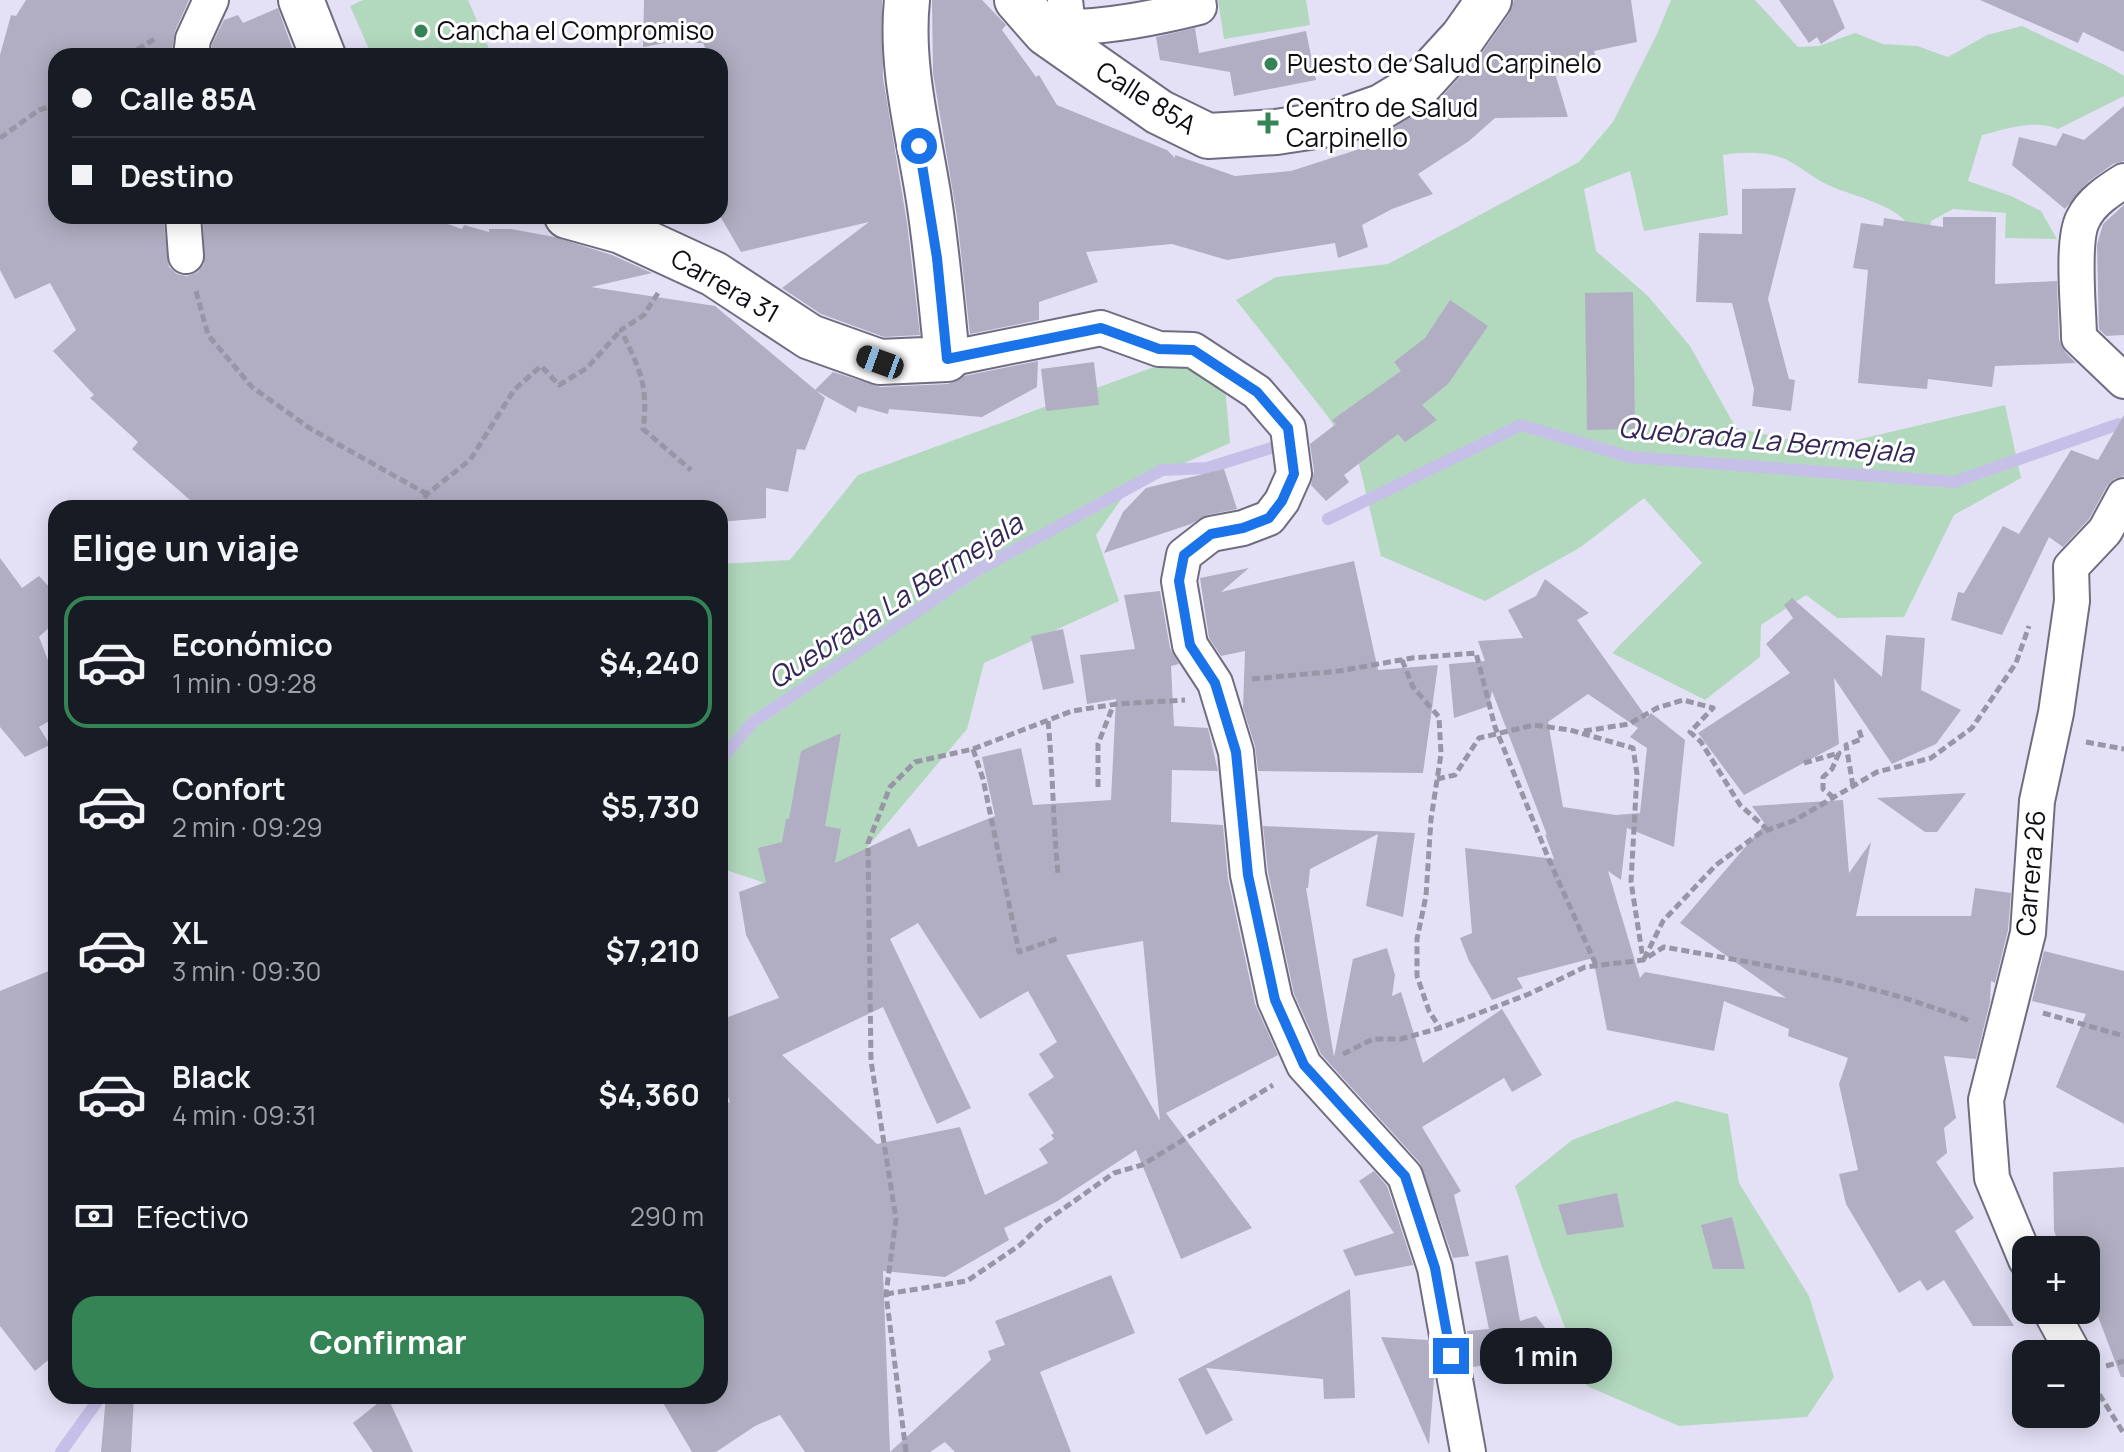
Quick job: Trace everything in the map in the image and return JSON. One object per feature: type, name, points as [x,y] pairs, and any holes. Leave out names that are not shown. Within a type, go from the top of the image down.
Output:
[{"type":"street","points":[[192,48],[211,0]]},
{"type":"street","points":[[301,0],[320,48]]},
{"type":"street","points":[[907,0],[905,19],[910,93],[937,258],[947,359],[1101,328],[1159,349],[1193,350],[1257,392],[1288,428],[1294,474],[1282,501],[1269,518],[1243,528],[1211,534],[1184,555],[1179,581],[1190,645],[1218,690],[1236,752],[1248,875],[1275,1000],[1304,1065],[1405,1176],[1435,1268],[1468,1452]]},
{"type":"street","name":"Calle 85A","points":[[1017,0],[1046,33],[1159,112],[1208,136],[1276,132],[1335,123],[1381,107],[1421,83],[1463,37],[1489,0]]},
{"type":"street","points":[[1065,0],[1067,18],[1078,27],[1111,25],[1170,14],[1199,7],[1198,0]]},
{"type":"street","points":[[2124,181],[2107,192],[2082,220],[2077,252],[2079,338],[2124,381]]},
{"type":"street","points":[[184,224],[186,256]]},
{"type":"street","name":"Carrera 31","points":[[596,224],[621,231],[714,274],[810,337],[880,362],[947,359]]},
{"type":"street","name":"Carrera 26","points":[[2016,1236],[1992,1178],[1986,1100],[2028,933],[2037,801],[2056,713],[2072,601],[2071,567],[2105,531],[2124,496]]},
{"type":"path","points":[[0,138],[39,110],[48,107]]},
{"type":"path","points":[[186,256],[208,335],[252,387],[311,429],[427,494]]},
{"type":"path","points":[[423,500],[470,460],[514,390],[541,366],[559,385],[587,368],[621,330],[644,315],[681,259]]},
{"type":"path","points":[[621,330],[644,379],[646,408],[643,429],[691,470]]},
{"type":"path","points":[[1643,960],[1663,921],[1716,865],[1768,830],[1795,820],[1877,772],[1931,758],[1972,728],[2016,663],[2029,624]]},
{"type":"path","points":[[906,1452],[886,1294],[896,1219],[871,1061],[868,843],[890,787],[915,762],[973,749],[1072,711],[1402,660],[1476,653],[1498,734],[1596,965]]},
{"type":"path","points":[[1402,660],[1413,687],[1439,717],[1441,754],[1431,819],[1426,896],[1417,939],[1417,976],[1429,1011],[1440,1028]]},
{"type":"path","points":[[1579,732],[1629,724],[1657,708],[1683,700],[1713,708],[1690,732],[1701,742],[1740,805],[1768,830]]},
{"type":"path","points":[[1098,787],[1098,744],[1113,705]]},
{"type":"path","points":[[1048,721],[1058,874]]},
{"type":"path","points":[[1437,779],[1455,775],[1479,738],[1534,725],[1579,732],[1633,748],[1637,774],[1631,882],[1643,960]]},
{"type":"path","points":[[1853,786],[1846,745],[1862,739],[1858,727]]},
{"type":"path","points":[[973,749],[983,779],[1019,952],[1059,938]]},
{"type":"path","points":[[1804,763],[1839,753],[1832,769],[1823,777],[1823,789],[1833,797]]},
{"type":"path","points":[[886,1294],[967,1281],[1114,1173],[1142,1165],[1304,1065],[1333,1059],[1373,1039],[1401,1039],[1440,1028],[1529,994],[1585,967],[1643,960],[1664,947],[1831,977],[1922,1002],[2007,1020],[2124,1036]]},
{"type":"path","points":[[2100,1396],[2124,1434]]},
{"type":"green space","name":"Cancha el Compromiso","points":[[363,0],[468,0],[489,48],[368,48],[350,6]]},
{"type":"green space","points":[[1218,0],[1306,0],[1310,25],[1224,39]]},
{"type":"green space","points":[[1671,0],[1755,0],[1798,47],[1819,46],[1855,33],[1883,44],[1917,46],[1948,57],[1987,35],[2022,26],[2124,76],[2124,96],[2058,129],[2030,125],[1982,135],[1968,181],[2011,196],[2041,211],[2057,239],[2005,238],[2006,213],[1953,209],[1931,221],[1929,232],[1912,232],[1898,214],[1822,182],[1785,159],[1762,153],[1723,155],[1728,215],[1644,231],[1630,171],[1584,189],[1596,251],[1648,296],[1690,346],[1736,428],[1786,439],[1852,441],[2005,405],[2021,478],[1954,515],[1904,617],[1837,618],[1806,595],[1761,625],[1760,657],[1705,700],[1612,653],[1702,563],[1644,498],[1581,547],[1485,601],[1381,556],[1359,464],[1326,414],[1236,300],[1276,277],[1388,264],[1579,162],[1613,122]]},
{"type":"green space","points":[[1165,363],[1224,375],[1230,443],[1130,487],[1096,535],[1119,601],[984,663],[967,729],[848,870],[765,883],[728,871],[728,564],[790,560],[858,475]]},
{"type":"green space","points":[[1676,1101],[1728,1114],[1739,1183],[1809,1296],[1834,1377],[1807,1417],[1679,1426],[1587,1386],[1515,1186],[1572,1140]]},
{"type":"building","points":[[26,0],[189,0],[175,31],[172,48],[48,48],[48,224],[164,224],[169,267],[177,274],[187,276],[198,272],[204,264],[203,224],[448,224],[462,229],[464,225],[489,232],[489,229],[511,229],[555,237],[612,255],[652,273],[591,287],[715,306],[825,398],[805,450],[797,449],[788,492],[766,488],[766,518],[728,521],[728,500],[190,500],[132,449],[138,442],[90,398],[94,395],[53,351],[76,330],[50,283],[15,299],[0,270],[0,55],[11,15],[16,16]]},
{"type":"building","points":[[644,0],[882,0],[883,78],[907,223],[920,335],[884,337],[821,314],[782,288],[869,222],[741,252],[725,224],[728,224],[728,48],[705,48],[703,43],[670,42],[643,47]]},
{"type":"building","points":[[932,0],[982,0],[1006,25],[1002,30],[1036,77],[1039,75],[1057,105],[1167,150],[1175,158],[1175,155],[1235,176],[1291,171],[1369,146],[1368,143],[1439,100],[1483,51],[1509,14],[1514,0],[1631,0],[1637,42],[1594,51],[1599,69],[1555,73],[1568,117],[1495,118],[1469,141],[1418,174],[1433,194],[1392,209],[1362,225],[1368,247],[1338,258],[1335,243],[1227,260],[1172,244],[1086,252],[1098,282],[1039,302],[1039,320],[970,334],[957,217],[933,73]]},
{"type":"building","points":[[1779,0],[1833,0],[1845,28],[1821,44],[1817,37],[1809,43]]},
{"type":"building","points":[[1980,0],[2124,0],[2124,52],[2083,32],[2078,43]]},
{"type":"building","points":[[278,8],[292,48],[212,48],[224,20],[238,15],[243,23]]},
{"type":"building","name":"Puesto de Salud Carpinelo","points":[[1195,28],[1199,53],[1306,31],[1316,80],[1234,96],[1230,72],[1160,60],[1156,37]]},
{"type":"building","points":[[2124,106],[2124,161],[2113,164],[2088,182],[2065,209],[2012,165],[2019,137],[2056,146],[2063,133],[2084,140]]},
{"type":"building","points":[[1796,188],[1768,299],[1789,379],[1795,380],[1791,411],[1752,406],[1754,389],[1732,303],[1696,302],[1699,233],[1742,234],[1742,189]]},
{"type":"building","points":[[2124,205],[2124,335],[2106,336],[2099,329],[2097,245],[2103,224]]},
{"type":"building","points":[[1943,217],[1996,217],[1995,284],[2057,281],[2059,340],[2076,363],[1995,366],[1992,387],[1928,379],[1927,389],[1858,383],[1868,270],[1853,268],[1861,223],[1883,226],[1884,218],[1943,227]]},
{"type":"building","points":[[1633,292],[1635,429],[1587,430],[1585,293]]},
{"type":"building","points":[[1450,300],[1488,326],[1448,384],[1422,405],[1437,420],[1405,442],[1398,434],[1344,475],[1349,482],[1326,501],[1311,485],[1314,471],[1310,444],[1336,424],[1332,420],[1401,371],[1394,362],[1425,338]]},
{"type":"building","points":[[1038,361],[1037,387],[982,417],[889,409],[888,414],[858,406],[856,413],[815,390],[833,372],[881,387],[948,384],[964,376]]},
{"type":"building","points":[[1094,362],[1099,405],[1046,411],[1041,369]]},
{"type":"building","points":[[2124,415],[2124,476],[2114,479],[2107,486],[2089,519],[2063,547],[2049,537],[2002,635],[1951,620],[1958,592],[1964,593],[2003,526],[2019,534],[2071,450],[2098,460]]},
{"type":"building","points":[[1224,469],[1237,509],[1207,515],[1191,524],[1104,553],[1123,512],[1146,488]]},
{"type":"building","points":[[0,558],[22,588],[39,576],[48,586],[48,629],[39,637],[48,660],[48,722],[39,727],[48,746],[25,757],[0,727]]},
{"type":"building","points":[[1354,561],[1378,670],[1438,665],[1423,773],[1258,771],[1255,746],[1243,708],[1245,651],[1221,656],[1209,638],[1200,578],[1249,568],[1221,592]]},
{"type":"building","points":[[1545,579],[1589,613],[1577,620],[1647,718],[1651,713],[1685,740],[1674,847],[1627,828],[1621,880],[1608,871],[1640,978],[1645,972],[1786,998],[1680,923],[1765,824],[1752,806],[1843,800],[1849,873],[1871,842],[1856,916],[1971,916],[1975,888],[2011,893],[2008,930],[1995,983],[1991,981],[1990,1002],[1976,1059],[1944,1056],[1956,1118],[1944,1128],[1947,1153],[1936,1162],[1974,1218],[1955,1231],[2014,1326],[1973,1326],[1944,1280],[1927,1291],[1920,1280],[1899,1293],[1846,1204],[1839,1174],[1858,1170],[1839,1084],[1848,1058],[1788,1036],[1789,1029],[1724,1001],[1714,1051],[1607,1030],[1593,958],[1517,978],[1523,988],[1492,1000],[1469,961],[1460,938],[1472,933],[1465,848],[1554,859],[1492,691],[1489,706],[1454,718],[1449,664],[1485,661],[1478,641],[1523,638],[1508,610],[1536,596]],"holes":[[[1588,694],[1638,728],[1630,737],[1647,748],[1640,813],[1616,815],[1563,807],[1548,722]]]},
{"type":"building","points":[[1160,591],[1170,648],[1179,664],[1171,666],[1174,726],[1208,728],[1218,771],[1172,770],[1171,822],[1223,825],[1228,879],[1255,1004],[1278,1055],[1166,1113],[1252,1228],[1181,1259],[1136,1150],[1056,1202],[1004,1228],[1009,1240],[945,1277],[883,1271],[890,1452],[805,1452],[780,1415],[755,1426],[716,1452],[692,1452],[664,1404],[728,1404],[728,1017],[779,998],[746,935],[739,892],[766,882],[758,848],[782,842],[801,751],[841,733],[825,826],[841,829],[835,863],[910,828],[918,847],[995,816],[982,757],[1021,748],[1033,805],[1111,800],[1116,699],[1087,704],[1080,655],[1135,649],[1124,595]],"holes":[[[918,923],[980,1019],[1028,991],[1057,1042],[1039,1054],[1054,1077],[1028,1094],[1054,1133],[1051,1135],[1054,1139],[1039,1149],[1048,1163],[985,1195],[960,1127],[877,1144],[782,1055],[883,1007],[937,1124],[971,1108],[890,939]],[[1143,941],[1160,1121],[1066,955]]]},
{"type":"building","points":[[1792,598],[1882,677],[1886,635],[1925,638],[1921,690],[1961,710],[1936,744],[1892,764],[1834,678],[1839,744],[1744,795],[1698,733],[1790,673],[1766,644],[1793,618],[1784,605]]},
{"type":"building","points":[[1063,629],[1074,683],[1043,690],[1031,636]]},
{"type":"building","points":[[1966,793],[1937,832],[1925,832],[1877,798]]},
{"type":"building","points":[[1263,826],[1415,833],[1403,917],[1366,906],[1378,834],[1310,869],[1306,888],[1334,1057],[1353,959],[1387,948],[1395,975],[1392,996],[1401,992],[1423,1063],[1502,1009],[1542,1075],[1512,1092],[1504,1078],[1422,1127],[1461,1191],[1454,1195],[1469,1256],[1453,1258],[1420,1163],[1321,1054],[1294,994],[1268,872]]},
{"type":"building","points":[[2044,951],[2124,971],[2124,1124],[2056,1087],[2086,1014],[2032,1001]]},
{"type":"building","points":[[48,971],[48,1360],[35,1371],[0,1326],[0,991]]},
{"type":"building","points":[[2124,1167],[2124,1377],[2121,1377],[2100,1322],[2100,1236],[2056,1236],[2053,1172]]},
{"type":"building","points":[[1374,1171],[1387,1186],[1413,1265],[1355,1276],[1343,1250],[1394,1233],[1359,1181]]},
{"type":"building","points":[[1617,1193],[1624,1227],[1567,1235],[1558,1205]]},
{"type":"building","points":[[1732,1217],[1745,1269],[1713,1269],[1701,1225]]},
{"type":"building","points":[[1508,1255],[1520,1321],[1536,1316],[1553,1338],[1558,1336],[1567,1370],[1530,1380],[1525,1359],[1473,1367],[1467,1331],[1489,1329],[1475,1262]]},
{"type":"building","points":[[1111,1275],[1135,1333],[1040,1372],[1071,1452],[955,1452],[945,1442],[930,1452],[890,1452],[991,1360],[988,1351],[1005,1345],[995,1321]]},
{"type":"building","points":[[1350,1289],[1355,1398],[1324,1399],[1323,1379],[1206,1368],[1233,1420],[1206,1435],[1178,1379]]},
{"type":"building","points":[[1381,1337],[1428,1340],[1434,1378],[1429,1445]]},
{"type":"building","points":[[105,1404],[134,1404],[131,1452],[101,1452]]},
{"type":"building","points":[[377,1404],[391,1404],[413,1452],[373,1452],[353,1423]]},
{"type":"waterway","name":"Quebrada La Bermejala","points":[[1328,519],[1521,425],[1630,457],[1954,482],[2119,424]]},
{"type":"waterway","name":"Quebrada La Bermejala","points":[[728,752],[752,723],[976,571],[1162,470],[1207,468],[1287,443]]},
{"type":"waterway","name":"Quebrada La Bermejala","points":[[61,1452],[95,1404]]},
{"type":"place","name":"Cancha el Compromiso","points":[[421,31]]},
{"type":"place","name":"Puesto de Salud Carpinelo","points":[[1271,64]]},
{"type":"place","name":"Centro de Salud Carpinello","points":[[1268,123]]},
{"type":"route","points":[[919,146],[937,258],[947,359],[1101,328],[1159,349],[1193,350],[1257,392],[1288,428],[1294,474],[1282,501],[1269,518],[1243,528],[1211,534],[1184,555],[1179,581],[1190,645],[1215,683],[1236,752],[1248,875],[1275,1000],[1304,1065],[1405,1176],[1435,1268],[1451,1356]]}]
